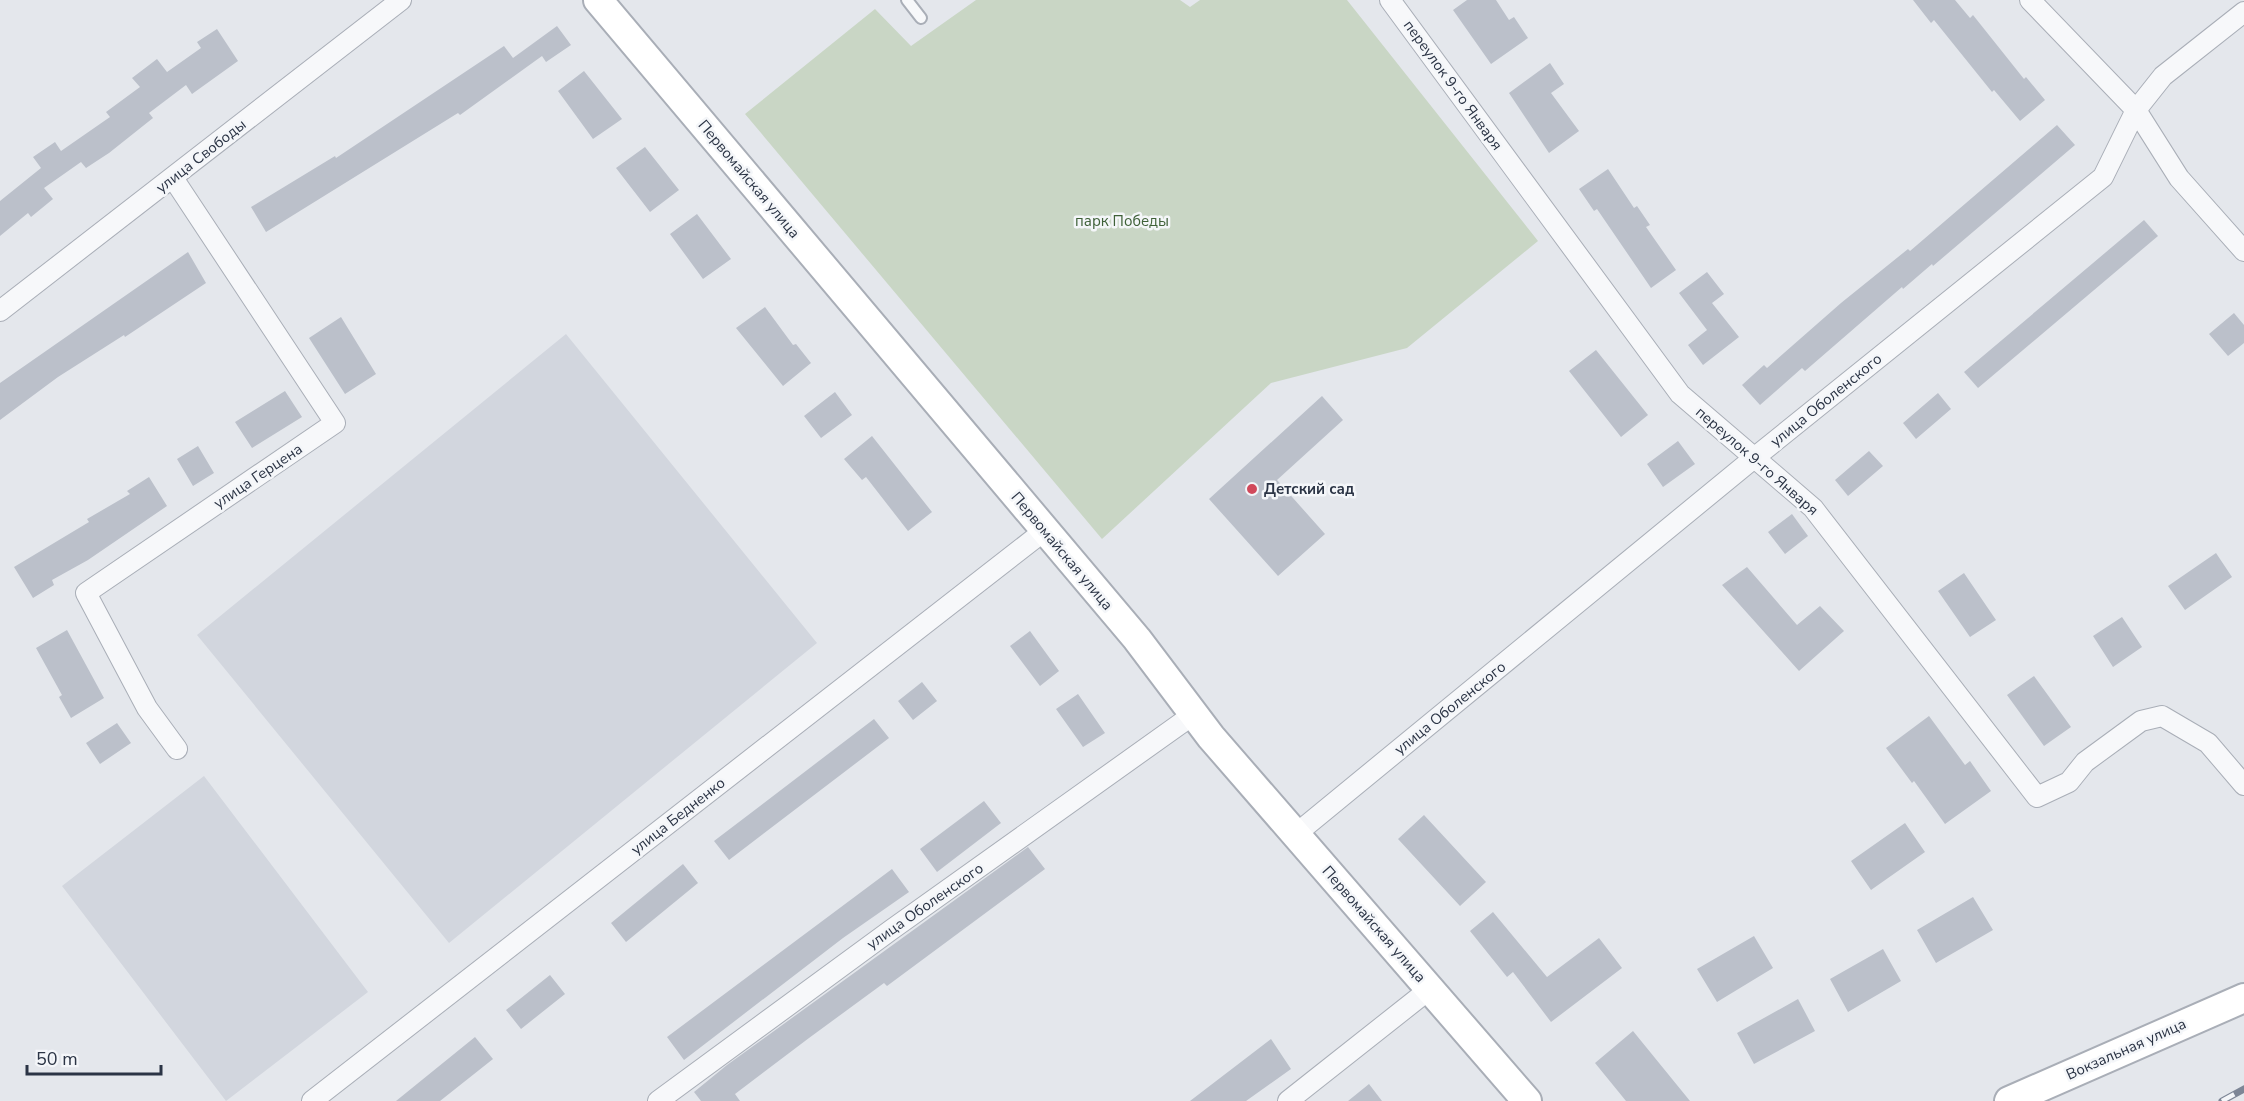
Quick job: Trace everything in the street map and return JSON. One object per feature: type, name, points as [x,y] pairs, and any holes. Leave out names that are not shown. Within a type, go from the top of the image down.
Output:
[{"type":"main road","name":"Первомайская улица","points":[[598,0],[1137,639],[1194,714],[1527,1101]]},
{"type":"main road","name":"Вокзальная улица","points":[[2009,1101],[2244,998]]},
{"type":"street","name":"улица Свободы","points":[[0,311],[401,0]]},
{"type":"street","name":"переулок 9-го Января","points":[[1390,0],[1680,394],[1813,508],[2037,797],[2069,782],[2085,762],[2141,721],[2162,716],[2208,743],[2244,785]]},
{"type":"street","points":[[2030,0],[2136,110],[2180,178],[2244,251]]},
{"type":"street","name":"улица Оболенского","points":[[1296,834],[1754,458],[2103,177],[2136,110],[2163,76],[2244,12]]},
{"type":"street","name":"улица Герцена","points":[[173,178],[335,423],[86,593],[147,708],[177,748]]},
{"type":"street","name":"улица Бедненко","points":[[312,1101],[1044,531]]},
{"type":"street","name":"улица Оболенского","points":[[658,1101],[891,930],[1194,714]]},
{"type":"street","points":[[1288,1101],[1431,988]]},
{"type":"lane","points":[[907,0],[921,18]]},
{"type":"shaded area","points":[[566,334],[817,643],[449,943],[197,635]]},
{"type":"shaded area","points":[[204,776],[368,992],[226,1101],[62,886]]},
{"type":"green space","name":"парк Победы","points":[[976,0],[1180,0],[1190,7],[1200,0],[1347,0],[1538,241],[1407,348],[1271,383],[1102,539],[745,114],[875,9],[911,46]]},
{"type":"building","points":[[1467,0],[1496,0],[1509,20],[1514,17],[1528,38],[1491,64],[1453,10]]},
{"type":"building","points":[[1913,0],[1955,0],[1970,18],[1973,15],[2024,79],[2026,77],[2045,100],[2020,121],[1994,90],[1992,92],[1934,20],[1931,23]]},
{"type":"building","points":[[557,26],[571,45],[546,62],[542,56],[460,115],[458,113],[266,232],[251,207],[335,156],[336,158],[504,46],[513,58]]},
{"type":"building","points":[[217,29],[238,61],[192,94],[186,85],[149,113],[153,118],[109,153],[86,168],[81,162],[44,188],[53,199],[31,217],[28,213],[0,236],[0,201],[41,168],[33,157],[55,142],[61,151],[110,117],[106,112],[140,87],[132,78],[157,59],[167,72],[201,48],[197,42]]},
{"type":"building","points":[[1550,63],[1564,84],[1551,93],[1579,131],[1549,153],[1509,93]]},
{"type":"building","points":[[584,71],[622,119],[593,139],[558,91]]},
{"type":"building","points":[[2057,125],[2075,145],[1933,266],[1932,264],[1903,289],[1902,287],[1805,371],[1802,368],[1760,405],[1742,385],[1764,365],[1767,368],[1841,303],[1908,249],[1910,251]]},
{"type":"building","points":[[645,147],[679,190],[650,212],[616,168]]},
{"type":"building","points":[[1608,169],[1634,208],[1637,206],[1650,225],[1646,227],[1676,270],[1651,288],[1597,209],[1594,211],[1579,189]]},
{"type":"building","points":[[697,214],[731,259],[703,279],[670,234]]},
{"type":"building","points":[[2144,220],[2158,236],[1978,388],[1964,372]]},
{"type":"building","points":[[188,252],[206,283],[125,337],[124,335],[58,377],[0,420],[0,383]]},
{"type":"building","points":[[1707,272],[1724,294],[1712,303],[1739,337],[1703,365],[1688,345],[1707,330],[1679,293]]},
{"type":"building","points":[[765,307],[793,345],[796,344],[811,363],[783,386],[736,328]]},
{"type":"building","points":[[2234,313],[2244,325],[2244,343],[2228,356],[2209,334]]},
{"type":"building","points":[[341,317],[376,374],[345,394],[309,338]]},
{"type":"building","points":[[1596,350],[1648,415],[1621,437],[1569,371]]},
{"type":"building","points":[[285,391],[302,417],[252,448],[235,422]]},
{"type":"building","points":[[835,392],[852,415],[821,438],[804,416]]},
{"type":"building","points":[[1938,393],[1951,409],[1916,439],[1903,423]]},
{"type":"building","name":"Детский сад","points":[[1322,396],[1343,420],[1277,480],[1325,534],[1278,576],[1209,499]]},
{"type":"building","points":[[872,436],[932,512],[908,531],[866,477],[862,480],[844,459]]},
{"type":"building","points":[[1678,441],[1695,464],[1663,487],[1647,464]]},
{"type":"building","points":[[198,446],[214,473],[193,486],[177,459]]},
{"type":"building","points":[[1869,451],[1883,466],[1848,496],[1835,480]]},
{"type":"building","points":[[149,477],[167,506],[88,560],[52,580],[54,585],[33,598],[14,567],[89,522],[87,519],[130,494],[127,491]]},
{"type":"building","points":[[1792,514],[1808,536],[1785,554],[1768,532]]},
{"type":"building","points":[[2216,553],[2232,577],[2185,610],[2168,586]]},
{"type":"building","points":[[1747,567],[1797,625],[1820,606],[1844,631],[1799,671],[1722,585]]},
{"type":"building","points":[[1964,573],[1996,620],[1970,637],[1938,591]]},
{"type":"building","points":[[2122,617],[2142,647],[2113,667],[2093,636]]},
{"type":"building","points":[[67,630],[104,698],[71,718],[59,697],[62,695],[36,648]]},
{"type":"building","points":[[1030,631],[1059,671],[1040,686],[1010,646]]},
{"type":"building","points":[[2034,676],[2071,727],[2044,746],[2007,695]]},
{"type":"building","points":[[922,682],[937,701],[913,720],[898,701]]},
{"type":"building","points":[[1078,694],[1105,733],[1083,747],[1056,709]]},
{"type":"building","points":[[1929,716],[1965,765],[1970,761],[1991,791],[1945,824],[1914,781],[1912,783],[1886,748]]},
{"type":"building","points":[[874,719],[889,738],[729,860],[714,841]]},
{"type":"building","points":[[117,723],[131,743],[100,764],[86,743]]},
{"type":"building","points":[[984,801],[1001,823],[937,872],[920,849]]},
{"type":"building","points":[[1424,815],[1486,882],[1460,906],[1398,839]]},
{"type":"building","points":[[1905,823],[1925,852],[1871,890],[1851,861]]},
{"type":"building","points":[[1028,847],[1045,869],[887,986],[884,983],[735,1094],[740,1101],[701,1101],[694,1092],[727,1065]]},
{"type":"building","points":[[683,864],[698,883],[626,942],[611,923]]},
{"type":"building","points":[[892,869],[909,892],[843,938],[684,1060],[667,1037]]},
{"type":"building","points":[[1973,897],[1993,930],[1936,963],[1917,930]]},
{"type":"building","points":[[1493,912],[1547,977],[1599,938],[1622,968],[1551,1022],[1513,972],[1507,977],[1470,931]]},
{"type":"building","points":[[1754,936],[1773,968],[1717,1002],[1697,969]]},
{"type":"building","points":[[1883,949],[1901,981],[1848,1012],[1830,979]]},
{"type":"building","points":[[550,975],[565,994],[521,1029],[506,1010]]},
{"type":"building","points":[[1798,999],[1815,1031],[1754,1064],[1737,1033]]},
{"type":"building","points":[[1633,1031],[1690,1101],[1626,1101],[1595,1063]]},
{"type":"building","points":[[475,1037],[493,1059],[440,1101],[396,1101]]},
{"type":"building","points":[[1271,1039],[1291,1069],[1246,1101],[1190,1101]]},
{"type":"building","points":[[1369,1084],[1382,1101],[1348,1101]]},
{"type":"railway","points":[[2222,1101],[2244,1089]]},
{"type":"place","name":"Детский сад","points":[[1252,489]]}]
